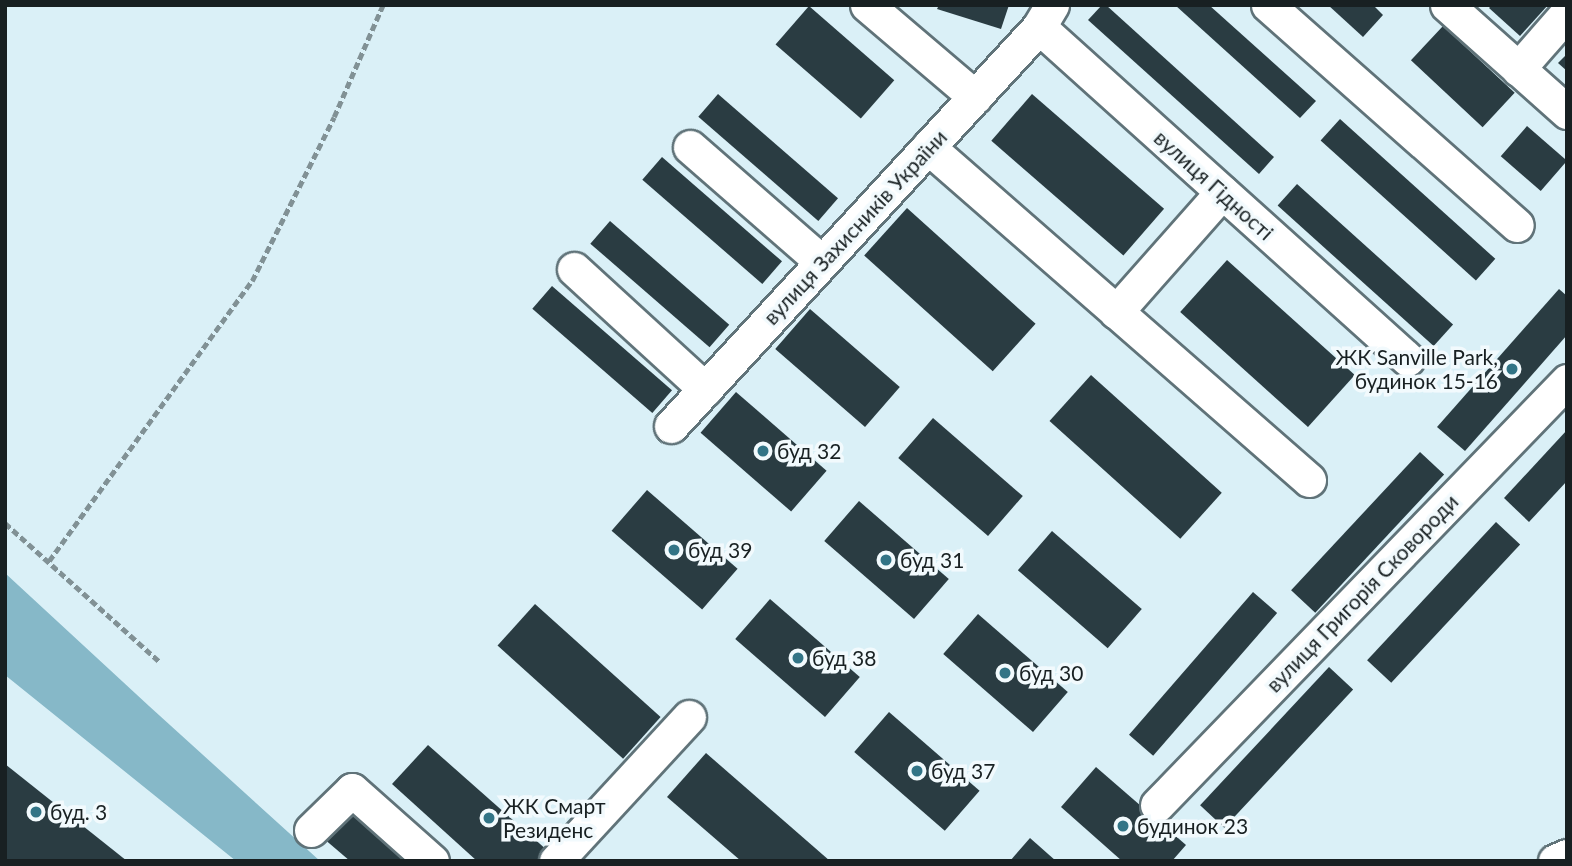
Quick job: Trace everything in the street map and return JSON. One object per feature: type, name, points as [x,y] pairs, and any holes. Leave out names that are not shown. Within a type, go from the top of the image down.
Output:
[{"type":"street","points":[[867,5],[975,97]]},
{"type":"street","points":[[1268,5],[1517,225]]},
{"type":"street","points":[[1447,5],[1567,112]]},
{"type":"street","points":[[1518,69],[1567,13]]},
{"type":"street","name":"вулиця Захисників України","points":[[671,426],[975,97],[1046,16]]},
{"type":"street","name":"вулиця Гідності","points":[[1046,16],[1222,192],[1408,359]]},
{"type":"street","points":[[690,147],[822,262]]},
{"type":"street","points":[[928,147],[1309,480]]},
{"type":"street","points":[[1116,312],[1222,192]]},
{"type":"street","points":[[574,270],[705,389]]},
{"type":"street","name":"вулиця Григорія Сковороди","points":[[1157,805],[1567,381]]},
{"type":"street","points":[[555,861],[688,717]]},
{"type":"street","points":[[311,830],[352,790],[432,861]]},
{"type":"street","points":[[1555,861],[1567,856]]},
{"type":"path","points":[[49,561],[251,281],[334,117],[383,5]]},
{"type":"path","points":[[5,523],[159,661]]},
{"type":"shaded area","points":[[5,573],[320,861],[236,861],[5,675]]},
{"type":"building","points":[[939,5],[1009,5],[1001,29],[937,9]]},
{"type":"building","points":[[1102,5],[1106,5],[1274,157],[1259,174],[1088,20]]},
{"type":"building","points":[[1175,5],[1209,5],[1316,101],[1300,118]]},
{"type":"building","points":[[1328,5],[1373,5],[1383,15],[1363,37]]},
{"type":"building","points":[[1492,5],[1548,5],[1520,36],[1489,8]]},
{"type":"building","points":[[809,6],[894,80],[861,119],[776,44]]},
{"type":"building","points":[[1443,26],[1515,93],[1483,127],[1411,60]]},
{"type":"building","points":[[1567,54],[1567,71],[1558,63]]},
{"type":"building","points":[[718,94],[838,198],[818,221],[698,117]]},
{"type":"building","points":[[1032,94],[1164,209],[1123,256],[991,141]]},
{"type":"building","points":[[1340,119],[1495,259],[1476,280],[1321,141]]},
{"type":"building","points":[[1527,126],[1567,161],[1541,191],[1501,156]]},
{"type":"building","points":[[662,157],[782,261],[762,284],[642,180]]},
{"type":"building","points":[[1297,184],[1453,325],[1434,346],[1278,206]]},
{"type":"building","points":[[907,208],[1036,324],[993,371],[864,256]]},
{"type":"building","points":[[610,221],[729,325],[710,347],[590,244]]},
{"type":"building","points":[[1227,260],[1355,375],[1308,427],[1180,312]]},
{"type":"building","points":[[552,286],[672,390],[652,413],[532,309]]},
{"type":"building","name":"ЖК Sanville Park, будинок 15-16","points":[[1559,289],[1567,296],[1567,335],[1465,451],[1437,427]]},
{"type":"building","points":[[810,309],[900,387],[865,427],[775,349]]},
{"type":"building","points":[[1091,375],[1222,493],[1180,539],[1050,421]]},
{"type":"building","name":"буд 32","points":[[736,392],[827,471],[791,511],[701,433]]},
{"type":"building","points":[[933,418],[1023,496],[988,536],[898,458]]},
{"type":"building","points":[[1567,430],[1567,481],[1529,522],[1504,498]]},
{"type":"building","points":[[1420,452],[1444,475],[1315,613],[1291,590]]},
{"type":"building","name":"буд 39","points":[[647,490],[738,569],[702,609],[612,531]]},
{"type":"building","name":"буд 31","points":[[859,501],[949,579],[914,619],[824,541]]},
{"type":"building","points":[[1496,522],[1520,545],[1391,683],[1367,660]]},
{"type":"building","points":[[1052,531],[1142,609],[1108,648],[1018,570]]},
{"type":"building","points":[[1253,592],[1277,613],[1153,756],[1129,735]]},
{"type":"building","name":"буд 38","points":[[770,599],[860,677],[825,717],[735,639]]},
{"type":"building","points":[[535,604],[661,717],[623,759],[498,646]]},
{"type":"building","name":"буд 30","points":[[978,614],[1068,692],[1033,732],[943,654]]},
{"type":"building","points":[[1329,667],[1353,690],[1224,828],[1200,805]]},
{"type":"building","name":"буд 37","points":[[889,712],[980,791],[945,831],[854,752]]},
{"type":"building","points":[[428,745],[548,851],[539,861],[477,861],[392,784]]},
{"type":"building","points":[[706,753],[830,861],[741,861],[667,797]]},
{"type":"building","name":"буд. 3","points":[[5,764],[127,861],[5,861]]},
{"type":"building","name":"будинок 23","points":[[1096,767],[1186,845],[1172,861],[1122,861],[1061,807]]},
{"type":"building","points":[[343,801],[413,861],[350,861],[316,832]]},
{"type":"building","points":[[1030,838],[1056,861],[1010,861]]},
{"type":"place","name":"ЖК Sanville Park, будинок 15-16","points":[[1512,369]]},
{"type":"place","name":"буд 32","points":[[763,451]]},
{"type":"place","name":"буд 39","points":[[674,550]]},
{"type":"place","name":"буд 31","points":[[886,560]]},
{"type":"place","name":"буд 38","points":[[798,658]]},
{"type":"place","name":"буд 30","points":[[1005,673]]},
{"type":"place","name":"буд 37","points":[[917,771]]},
{"type":"place","name":"буд. 3","points":[[36,812]]},
{"type":"place","name":"ЖК Смарт Резиденс","points":[[489,818]]},
{"type":"place","name":"будинок 23","points":[[1123,826]]}]
